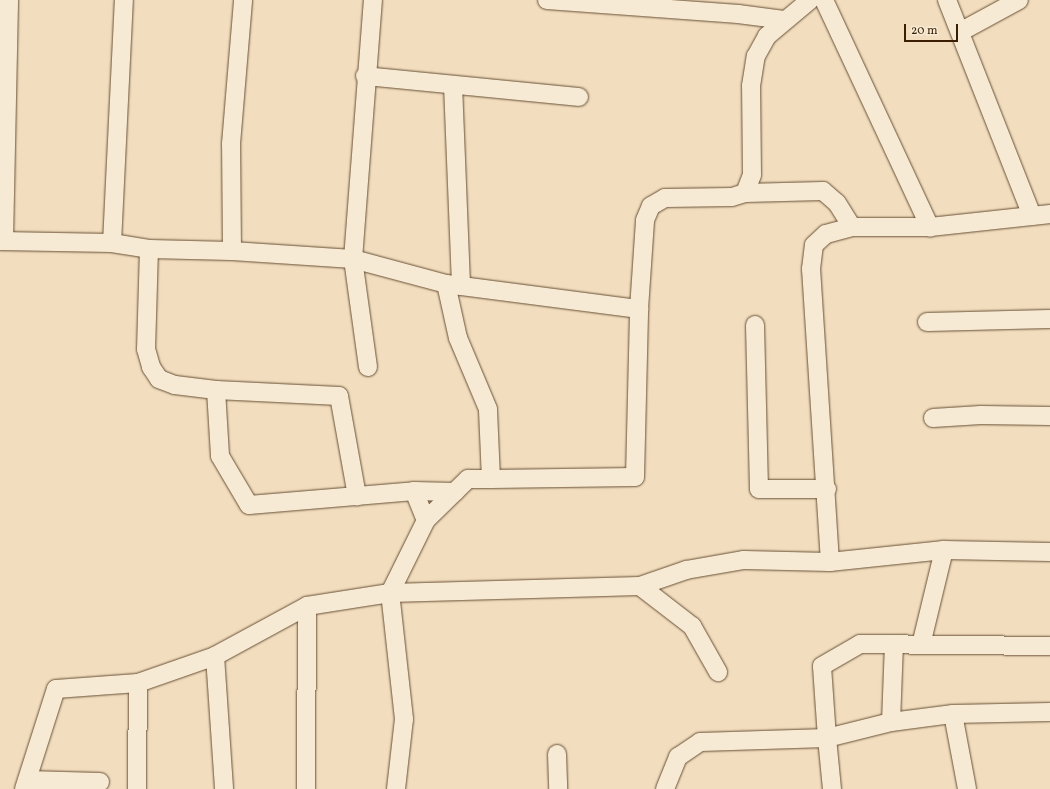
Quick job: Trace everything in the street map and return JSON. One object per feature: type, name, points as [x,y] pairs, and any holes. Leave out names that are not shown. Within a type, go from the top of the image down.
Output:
[{"type":"street","points":[[9,0],[2,241],[112,243],[149,249],[232,250],[353,259],[454,285],[639,309]]},
{"type":"street","points":[[112,243],[124,0]]},
{"type":"street","points":[[232,250],[231,144],[244,0]]},
{"type":"street","points":[[368,367],[353,259],[365,76],[373,0]]},
{"type":"street","points":[[547,0],[738,14],[784,20]]},
{"type":"street","points":[[745,193],[752,174],[751,86],[756,56],[767,36],[784,20],[810,0]]},
{"type":"street","points":[[824,0],[930,227]]},
{"type":"street","points":[[946,0],[1032,216]]},
{"type":"street","points":[[960,32],[1018,0]]},
{"type":"street","points":[[365,76],[579,97]]},
{"type":"street","points":[[453,85],[454,285],[458,338],[488,409],[491,479]]},
{"type":"street","points":[[396,789],[404,719],[390,593],[426,520],[468,479],[636,477],[639,309],[645,220],[651,206],[665,198],[732,196],[745,193],[823,191],[837,203],[852,226]]},
{"type":"street","points":[[830,562],[827,489],[811,269],[814,245],[826,234],[852,226],[930,227],[1050,214]]},
{"type":"street","points":[[149,249],[146,349],[151,367],[159,379],[175,385],[216,390],[339,396],[357,496]]},
{"type":"street","points":[[927,322],[1050,319]]},
{"type":"street","points":[[755,325],[759,490],[827,489]]},
{"type":"street","points":[[216,390],[220,456],[249,505],[414,491],[455,492]]},
{"type":"street","points":[[933,418],[981,415],[1050,416]]},
{"type":"street","points":[[414,491],[426,520]]},
{"type":"street","points":[[921,645],[944,550]]},
{"type":"street","points":[[100,782],[26,785],[56,689],[138,683],[215,656],[307,606],[390,593],[640,586],[686,570],[744,560],[830,562],[944,550],[1050,552]]},
{"type":"street","points":[[640,586],[692,626],[718,672]]},
{"type":"street","points":[[306,789],[307,606]]},
{"type":"street","points":[[832,789],[822,666],[860,644],[1050,646]]},
{"type":"street","points":[[891,722],[894,645]]},
{"type":"street","points":[[215,656],[224,789]]},
{"type":"street","points":[[137,789],[138,683]]},
{"type":"street","points":[[665,789],[678,757],[700,742],[827,738],[891,722],[953,714],[1050,712]]},
{"type":"street","points":[[953,714],[968,789]]},
{"type":"street","points":[[557,754],[558,789]]}]
